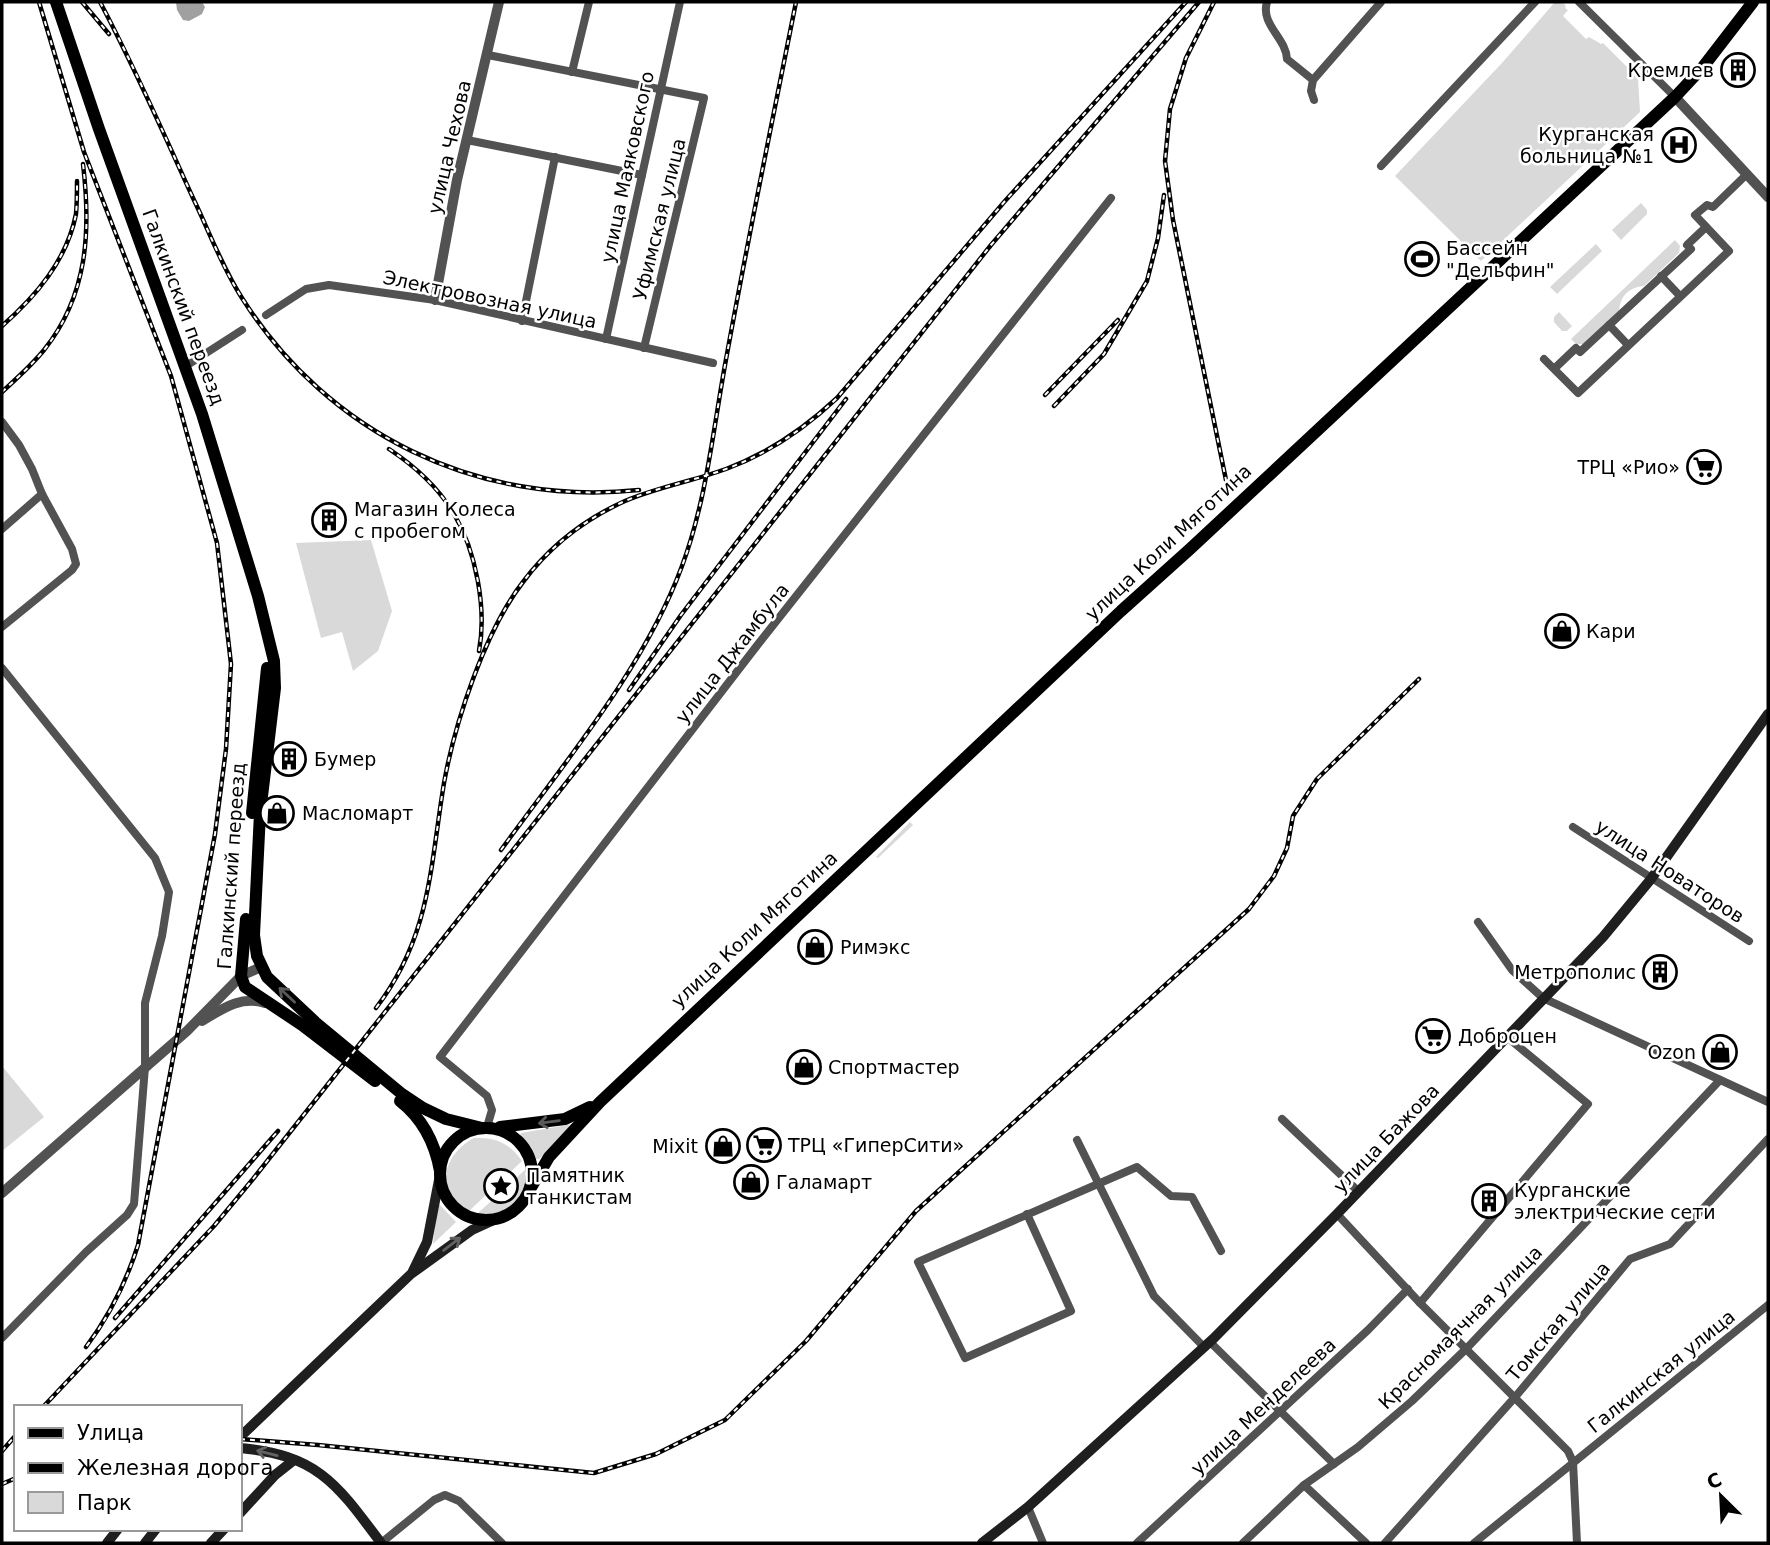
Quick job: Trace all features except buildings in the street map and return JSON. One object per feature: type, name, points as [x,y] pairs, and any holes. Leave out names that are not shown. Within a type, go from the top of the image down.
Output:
[{"type":"main road","name":"Галкинский переезд","points":[[57,2],[88,96],[186,366],[246,555],[274,661],[275,688],[260,813],[256,876],[254,936],[261,967],[267,977],[316,1022],[402,1094],[446,1119],[487,1128]]},
{"type":"main road","name":"улица Коли Мяготина","points":[[529,1191],[549,1157],[600,1102],[1121,611],[1675,97],[1703,67],[1753,2]]},
{"type":"main road","name":"Галкинский переезд","points":[[266,629],[267,678],[254,793],[244,958],[236,981],[312,1032],[410,1109],[429,1135],[438,1157],[439,1175]]},
{"type":"main road","name":"улица Бажова","points":[[982,1543],[1028,1507],[1207,1344],[1337,1214],[1603,937],[1651,879],[1768,714]]},
{"type":"main road","name":"улица Коли Мяготина","points":[[487,1128],[565,1119],[600,1102]]},
{"type":"main road","points":[[242,1435],[411,1274],[463,1236],[515,1210],[529,1191],[533,1169],[525,1148],[514,1137],[487,1128],[464,1133],[450,1145],[439,1175],[427,1242],[411,1274]]},
{"type":"main road","points":[[439,1175],[448,1200],[461,1213],[477,1220],[495,1219]]},
{"type":"main road","points":[[242,1448],[294,1460],[320,1471],[332,1481],[381,1543]]},
{"type":"main road","points":[[242,1511],[275,1475],[294,1460]]},
{"type":"street","name":"улица Чехова","points":[[435,300],[457,180],[499,2]]},
{"type":"street","points":[[572,72],[589,2]]},
{"type":"street","name":"улица Маяковского","points":[[606,339],[680,2]]},
{"type":"street","points":[[1267,2],[1266,15],[1284,47],[1287,59],[1313,80]]},
{"type":"street","points":[[1314,100],[1311,92],[1313,80],[1381,2]]},
{"type":"street","points":[[1381,166],[1535,2]]},
{"type":"street","points":[[1579,2],[1675,97],[1768,197]]},
{"type":"street","points":[[488,55],[661,89]]},
{"type":"street","name":"Уфимская улица","points":[[644,348],[704,98],[661,89]]},
{"type":"street","points":[[467,140],[642,175]]},
{"type":"street","points":[[522,321],[555,157]]},
{"type":"street","points":[[1544,359],[1578,393],[1729,251],[1695,215],[1707,205],[1713,207],[1747,174]]},
{"type":"street","name":"улица Джамбула","points":[[487,1128],[492,1110],[487,1096],[440,1057],[759,643],[1111,198]]},
{"type":"street","points":[[1555,368],[1576,348],[1580,352],[1609,325],[1690,249],[1687,245],[1706,227]]},
{"type":"street","points":[[1661,276],[1680,296]]},
{"type":"street","name":"Электровозная улица","points":[[266,315],[306,289],[329,285],[435,300],[713,363]]},
{"type":"street","points":[[1609,325],[1628,345]]},
{"type":"street","points":[[186,366],[242,330]]},
{"type":"street","points":[[2,422],[19,445],[75,555],[76,564],[2,627]]},
{"type":"street","points":[[2,529],[43,494]]},
{"type":"street","points":[[2,668],[155,858],[169,892],[162,936],[145,1003],[145,1067],[132,1208],[2,1338]]},
{"type":"street","name":"улица Новаторов","points":[[1573,827],[1749,941]]},
{"type":"street","points":[[1478,922],[1513,970],[1543,998],[1768,1102]]},
{"type":"street","points":[[2,1193],[187,1031],[236,981],[261,967]]},
{"type":"street","points":[[187,1031],[225,1007],[244,1000],[256,1000],[274,1006]]},
{"type":"street","points":[[1420,1303],[1588,1104],[1507,1037]]},
{"type":"street","name":"Красномаячная улица","points":[[1243,1543],[1304,1485],[1357,1447],[1412,1401],[1466,1348],[1720,1080]]},
{"type":"street","points":[[1282,1119],[1358,1191]]},
{"type":"street","name":"Томская улица","points":[[1385,1543],[1516,1396],[1630,1259],[1670,1244],[1768,1139]]},
{"type":"street","points":[[1077,1140],[1154,1296],[1281,1412],[1332,1465]]},
{"type":"street","points":[[1027,1214],[1071,1311],[965,1358],[918,1262],[1027,1214],[1098,1183],[1137,1167],[1171,1196],[1192,1197],[1221,1251]]},
{"type":"street","points":[[1337,1214],[1420,1303],[1516,1396],[1568,1451],[1573,1462],[1577,1543]]},
{"type":"street","name":"улица Менделеева","points":[[1137,1543],[1281,1412],[1408,1289]]},
{"type":"street","name":"Галкинская улица","points":[[1474,1543],[1768,1305]]},
{"type":"street","points":[[1304,1485],[1366,1543]]},
{"type":"street","points":[[381,1543],[444,1495],[460,1501],[502,1543]]},
{"type":"street","points":[[1028,1507],[1043,1543]]},
{"type":"green space","points":[[1555,2],[1562,2],[1566,6],[1568,10],[1563,16],[1586,39],[1589,37],[1603,43],[1638,78],[1640,112],[1481,261],[1395,176],[1502,63]]},
{"type":"green space","points":[[1641,203],[1647,214],[1621,240],[1612,230]]},
{"type":"green space","points":[[1675,240],[1680,246],[1679,253],[1644,286],[1626,293],[1619,311],[1584,344],[1576,344],[1571,339]]},
{"type":"green space","points":[[1596,244],[1602,251],[1557,294],[1550,287]]},
{"type":"green space","points":[[1559,312],[1572,326],[1567,331],[1562,331],[1554,322],[1554,317]]},
{"type":"green space","points":[[371,540],[392,611],[378,651],[353,671],[342,632],[321,638],[296,543]]},
{"type":"green space","points":[[910,822],[913,825],[876,857]]},
{"type":"green space","points":[[2,1066],[44,1117],[2,1151]]},
{"type":"green space","points":[[573,1124],[575,1126],[539,1159],[536,1159],[532,1148],[520,1135],[521,1133]]},
{"type":"green space","points":[[474,1138],[501,1142],[522,1161],[467,1213],[450,1195],[446,1174],[455,1154]]},
{"type":"green space","points":[[527,1168],[525,1188],[514,1203],[497,1212],[477,1214]]},
{"type":"green space","points":[[437,1205],[456,1222],[433,1244]]},
{"type":"shaded area","points":[[176,2],[202,2],[205,7],[202,14],[189,21],[183,20]]},
{"type":"railway","points":[[39,2],[84,152],[171,376],[217,543],[231,664],[226,749],[215,834],[138,1245],[116,1298],[86,1347]]},
{"type":"railway","points":[[82,2],[109,34]]},
{"type":"railway","points":[[100,2],[235,286],[277,346],[318,388],[363,423],[412,451],[465,473],[521,486],[579,492],[639,490]]},
{"type":"railway","points":[[501,850],[576,749],[625,677],[647,641],[682,566],[703,492],[742,274],[796,2]]},
{"type":"railway","points":[[376,1008],[394,981],[418,927],[431,872],[449,759],[473,678],[509,602],[533,569],[569,535],[610,508],[637,496],[742,463],[799,430],[825,409],[1005,201],[1186,2]]},
{"type":"railway","points":[[45,1405],[214,1226],[253,1179],[991,245],[1199,2]]},
{"type":"railway","points":[[1214,2],[1186,58],[1170,109],[1165,161],[1173,220],[1227,485]]},
{"type":"railway","points":[[2,392],[44,350],[59,329],[78,285],[86,238],[83,164]]},
{"type":"railway","points":[[2,326],[38,290],[58,262],[72,231],[76,214],[77,181]]},
{"type":"railway","points":[[1054,406],[1104,354],[1147,281],[1158,238],[1164,195]]},
{"type":"railway","points":[[1045,395],[1118,320]]},
{"type":"railway","points":[[629,690],[681,615],[846,399]]},
{"type":"railway","points":[[389,449],[433,486],[448,504],[462,529],[478,581],[482,617],[479,651]]},
{"type":"railway","points":[[242,1439],[594,1473],[656,1454],[725,1420],[806,1341],[916,1211],[1249,909],[1274,876],[1287,848],[1293,816],[1317,779],[1419,679]]},
{"type":"railway","points":[[115,1318],[278,1131]]},
{"type":"railway","points":[[2,1451],[14,1437]]},
{"type":"railway","points":[[2,1484],[14,1479]]},
{"type":"place","name":"Кремлев","points":[[1738,70]]},
{"type":"place","name":"Курганская больница №1","points":[[1679,145]]},
{"type":"place","name":"Бассейн \"Дельфин\"","points":[[1422,259]]},
{"type":"place","name":"ТРЦ «Рио»","points":[[1704,467]]},
{"type":"place","name":"Магазин Колеса с пробегом","points":[[329,520]]},
{"type":"place","name":"Кари","points":[[1562,631]]},
{"type":"place","name":"Бумер","points":[[289,759]]},
{"type":"place","name":"Масломарт","points":[[277,813]]},
{"type":"place","name":"Римэкс","points":[[815,947]]},
{"type":"place","name":"Метрополис","points":[[1660,972]]},
{"type":"place","name":"Доброцен","points":[[1433,1036]]},
{"type":"place","name":"Ozon","points":[[1720,1052]]},
{"type":"place","name":"Спортмастер","points":[[804,1067]]},
{"type":"place","name":"ТРЦ «ГиперСити»","points":[[764,1145]]},
{"type":"place","name":"Mixit","points":[[723,1146]]},
{"type":"place","name":"Галамарт","points":[[751,1182]]},
{"type":"place","name":"Памятник танкистам","points":[[501,1186]]},
{"type":"place","name":"Курганские электрические сети","points":[[1489,1201]]}]
